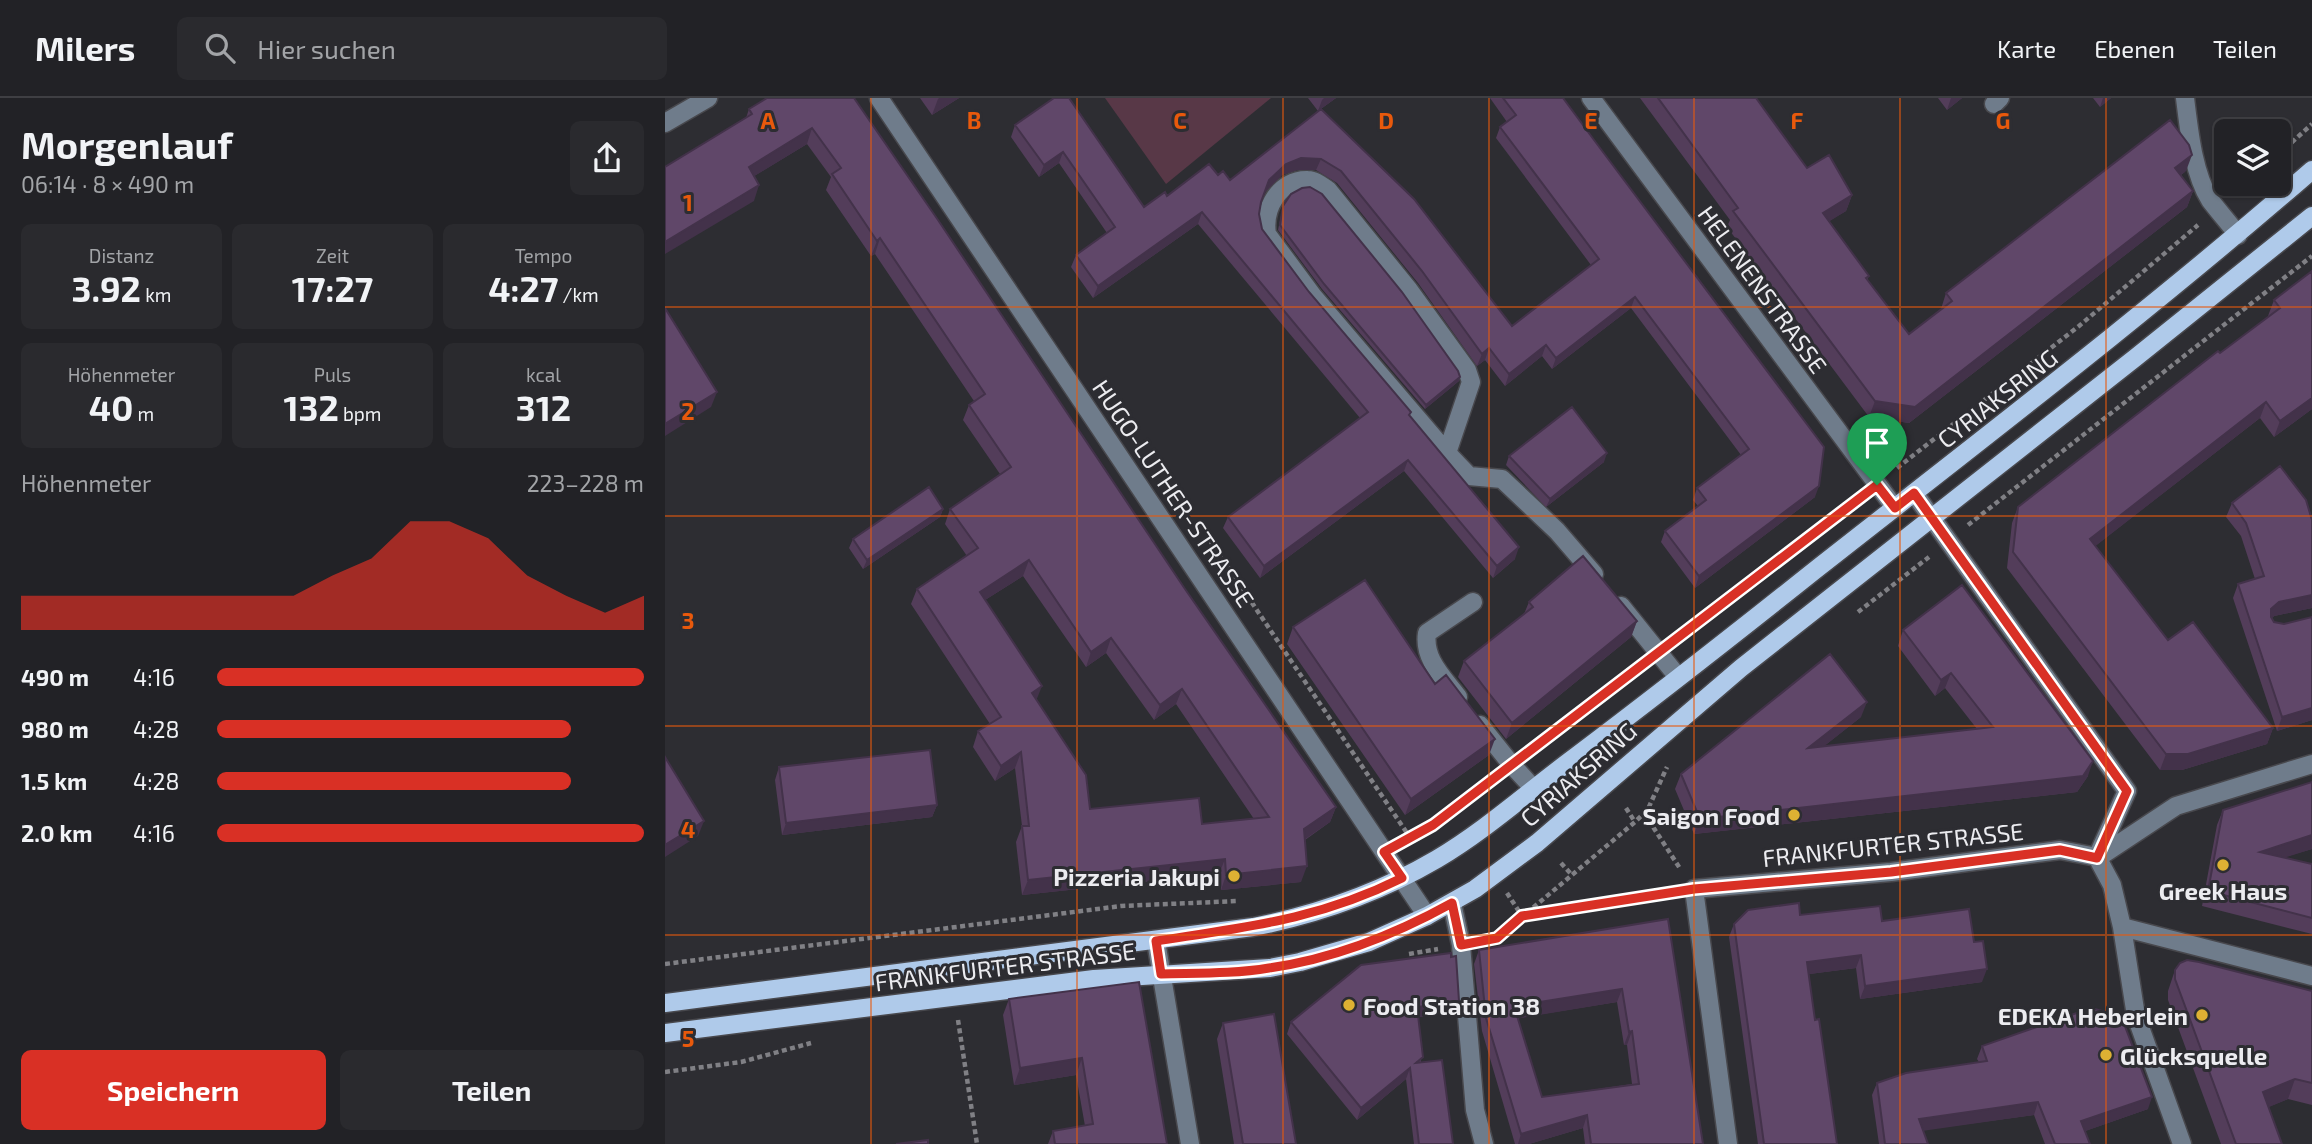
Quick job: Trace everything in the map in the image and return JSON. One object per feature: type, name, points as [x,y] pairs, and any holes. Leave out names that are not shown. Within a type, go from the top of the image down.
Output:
[{"type":"main road","name":"CYRIAKSRING","points":[[1402,878],[1470,837],[1678,677],[2087,358],[2312,170]]},
{"type":"main road","name":"CYRIAKSRING","points":[[1427,916],[1495,875],[1537,843],[1741,668],[2312,215]]},
{"type":"main road","name":"FRANKFURTER STRASSE","points":[[665,1003],[1233,931],[1341,905],[1402,878]]},
{"type":"main road","name":"FRANKFURTER STRASSE","points":[[665,1033],[1094,979],[1246,971],[1300,962],[1369,942],[1427,916]]},
{"type":"street","name":"HUGO-LUTHER-STRASSE","points":[[879,98],[1427,916]]},
{"type":"street","name":"HELENENSTRASSE","points":[[1591,98],[1895,508]]},
{"type":"street","points":[[2185,98],[2191,140],[2202,181],[2209,198],[2238,234]]},
{"type":"street","points":[[665,123],[696,101]]},
{"type":"street","points":[[1447,453],[1471,382],[1467,370],[1409,290],[1328,190],[1310,180],[1293,182],[1274,196],[1265,224],[1267,234],[1313,296],[1447,453],[1469,476],[1502,479],[1557,531],[1678,677]]},
{"type":"street","points":[[1914,493],[2127,791],[2097,858]]},
{"type":"street","points":[[1473,602],[1427,633],[1425,647],[1430,659],[1511,764],[1534,789]]},
{"type":"street","points":[[2097,858],[2176,806],[2312,764]]},
{"type":"street","name":"FRANKFURTER STRASSE","points":[[1694,889],[1891,872],[2060,850],[2097,858]]},
{"type":"street","points":[[2097,858],[2112,885],[2122,927],[2136,1016],[2182,1144]]},
{"type":"street","points":[[1694,889],[1728,1144]]},
{"type":"street","points":[[1452,903],[1461,945],[1475,1111],[1484,1144]]},
{"type":"street","points":[[2122,927],[2312,976]]},
{"type":"street","points":[[1156,941],[1190,1144]]},
{"type":"path","points":[[2291,142],[2312,124]]},
{"type":"path","points":[[1384,852],[1433,825],[1877,485],[2079,326],[2217,209]]},
{"type":"path","points":[[1854,615],[2312,256]]},
{"type":"path","points":[[1461,945],[1497,938],[1635,822],[1648,809],[1667,765]]},
{"type":"path","points":[[1626,808],[1635,822]]},
{"type":"path","points":[[1522,916],[1694,889],[1644,813]]},
{"type":"path","points":[[1561,863],[1572,875]]},
{"type":"path","points":[[665,964],[1121,906],[1244,900]]},
{"type":"path","points":[[958,1017],[977,1144]]},
{"type":"shaded area","points":[[1105,98],[1271,98],[1166,184]]},
{"type":"building","points":[[767,98],[854,98],[1185,589],[1336,807],[1304,829],[1307,866],[1226,875],[1225,859],[1028,880],[1022,826],[1029,826],[1021,752],[1001,766],[978,731],[1001,717],[917,589],[978,548],[950,509],[1011,467],[969,405],[985,394],[880,238],[877,241],[832,174],[841,168],[812,128],[749,167],[759,185],[665,242],[665,167],[752,114],[749,109]],"holes":[[[1029,560],[1091,652],[1111,638],[1160,705],[1182,689],[1269,817],[1202,824],[1199,798],[1090,809],[1086,775],[1032,693],[1042,686],[980,592]]]},
{"type":"building","points":[[1054,98],[1069,98],[1144,207],[1165,192],[1167,196],[1209,164],[1218,175],[1223,171],[1230,180],[1321,109],[1414,199],[1512,326],[1599,259],[1500,127],[1516,115],[1503,98],[1563,98],[1824,447],[1819,486],[1699,576],[1665,531],[1706,500],[1697,488],[1749,449],[1635,297],[1556,358],[1546,345],[1509,374],[1489,348],[1482,354],[1422,271],[1341,171],[1321,159],[1301,158],[1286,164],[1269,180],[1259,214],[1262,229],[1309,292],[1411,412],[1409,415],[1519,547],[1497,566],[1408,460],[1264,566],[1228,517],[1368,412],[1202,212],[1098,286],[1076,255],[1115,227],[1063,152],[1044,165],[1015,125]]},
{"type":"building","points":[[1658,98],[1756,98],[1807,168],[1829,155],[1852,195],[1823,213],[1869,276],[1866,278],[1909,334],[1952,301],[1946,293],[2170,120],[2189,145],[2192,155],[2175,168],[2193,191],[1915,407],[1875,401],[1733,211],[1738,208]]},
{"type":"building","points":[[1310,187],[1322,194],[1402,292],[1458,371],[1460,377],[1426,405],[1324,284],[1280,225],[1283,206],[1291,194]]},
{"type":"building","points":[[2312,271],[2312,398],[2280,421],[2266,402],[2090,539],[2168,640],[2193,622],[2273,728],[2188,754],[2166,754],[2013,552],[2018,507],[2218,351],[2220,353],[2280,308],[2274,300]]},
{"type":"building","points":[[665,308],[717,392],[665,424]]},
{"type":"building","points":[[1572,407],[1607,453],[1550,499],[1509,456]]},
{"type":"building","points":[[2280,466],[2306,500],[2312,520],[2312,595],[2279,602],[2271,609],[2271,617],[2274,622],[2284,624],[2312,617],[2312,708],[2282,717],[2238,584],[2264,576],[2246,523],[2232,503]]},
{"type":"building","points":[[929,487],[943,509],[867,560],[853,539]]},
{"type":"building","points":[[1583,556],[1637,621],[1512,723],[1464,661],[1533,607],[1529,602]]},
{"type":"building","points":[[1365,580],[1435,684],[1446,675],[1495,739],[1411,799],[1293,627]]},
{"type":"building","points":[[1962,585],[2093,761],[2083,776],[1700,819],[1681,774],[1830,654],[1867,702],[1808,748],[1993,727],[1951,673],[1941,680],[1903,630]]},
{"type":"building","points":[[930,750],[937,805],[786,823],[779,767]]},
{"type":"building","points":[[665,757],[704,821],[665,845]]},
{"type":"building","points":[[2312,782],[2312,835],[2260,852],[2312,864],[2312,918],[2208,891],[2223,810]]},
{"type":"building","points":[[1799,903],[1800,915],[1880,906],[1882,921],[1969,909],[1974,942],[1983,941],[1987,969],[1865,986],[1861,955],[1807,962],[1815,1020],[1819,1019],[1837,1144],[1764,1144],[1734,924],[1748,910]]},
{"type":"building","points":[[1668,919],[1703,1144],[1591,1144],[1587,1115],[1521,1134],[1486,1018],[1479,950]],"holes":[[[1622,989],[1629,1032],[1632,1031],[1639,1084],[1542,1097],[1514,1006]]]},
{"type":"building","points":[[1451,953],[1451,957],[1456,956],[1459,1001],[1417,1007],[1423,1057],[1416,1063],[1442,1060],[1453,1144],[1419,1144],[1410,1068],[1361,1108],[1291,1022],[1361,965]]},
{"type":"building","points":[[2187,960],[2312,991],[2312,1083],[2295,1079],[2263,1092],[2282,1144],[2236,1144],[2175,979],[2175,970],[2180,963]]},
{"type":"building","points":[[1139,982],[1167,1144],[1055,1144],[1053,1131],[1093,1124],[1082,1058],[1020,1068],[1009,999]]},
{"type":"building","points":[[2091,1008],[2121,1016],[2152,1097],[2081,1121],[2090,1144],[2055,1144],[2038,1102],[1919,1119],[1928,1144],[1885,1144],[1877,1083],[1906,1073],[1987,1061],[1982,1046]]},
{"type":"building","points":[[1274,1014],[1296,1144],[1243,1144],[1223,1023]]},
{"type":"building","points":[[928,1140],[928,1144],[896,1144]]},
{"type":"place","name":"Saigon Food","points":[[1794,815]]},
{"type":"place","name":"Greek Haus","points":[[2223,865]]},
{"type":"place","name":"Pizzeria Jakupi","points":[[1234,876]]},
{"type":"place","name":"Food Station 38","points":[[1349,1005]]},
{"type":"place","name":"EDEKA Heberlein","points":[[2202,1015]]},
{"type":"place","name":"Glücksquelle","points":[[2106,1055]]},
{"type":"route","points":[[1877,485],[1895,508],[1914,493],[2127,791],[2097,858],[2060,850],[1891,872],[1694,889],[1522,916],[1497,938],[1461,945],[1452,903],[1369,942],[1300,962],[1246,971],[1161,974],[1156,941],[1253,927],[1300,917],[1341,905],[1402,878],[1384,852],[1433,825],[1877,485]]}]
